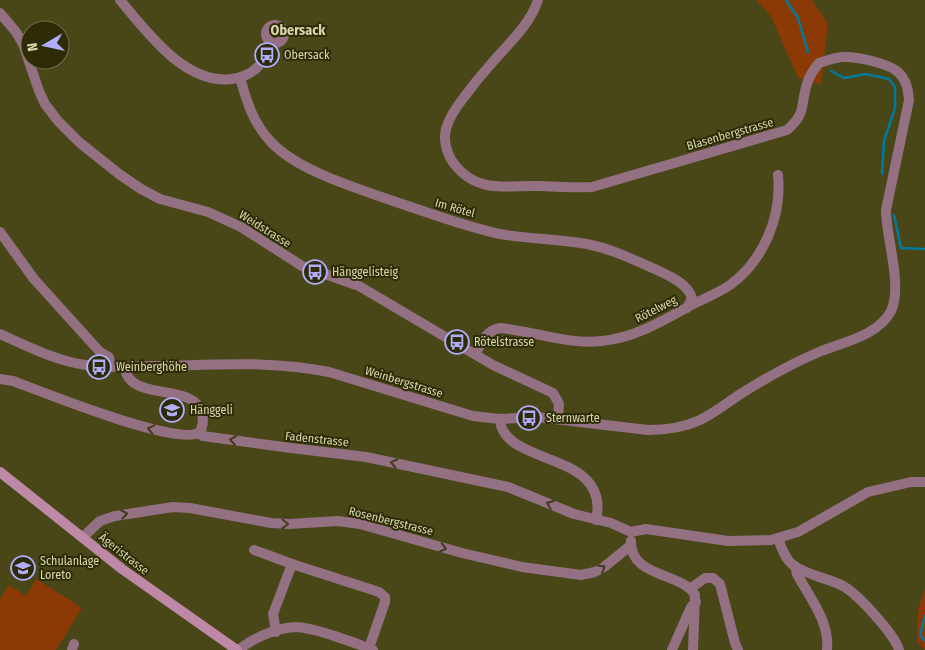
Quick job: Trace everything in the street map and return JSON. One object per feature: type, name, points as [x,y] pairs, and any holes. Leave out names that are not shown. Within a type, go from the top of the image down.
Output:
[{"type":"main road","name":"Ägeristrasse","points":[[0,472],[152,592],[238,650]]},
{"type":"street","points":[[120,0],[168,53],[194,73],[207,78],[223,80],[240,78],[258,68],[267,56],[272,43]]},
{"type":"street","name":"Blasenbergstrasse","points":[[538,0],[525,25],[485,71],[450,117],[446,130],[448,152],[452,162],[474,182],[492,187],[592,187],[788,130],[797,122],[802,109],[807,83],[819,63],[847,57],[888,65],[899,73],[907,85],[909,100],[886,210],[886,224],[895,279],[895,296],[891,311],[882,323],[867,333],[790,366]]},
{"type":"street","name":"Weidstrasse","points":[[0,13],[16,32],[23,44],[39,92],[46,105],[58,121],[79,142],[119,174],[160,199],[208,212],[241,227],[302,266],[359,286],[508,372],[553,393],[559,404],[558,419]]},
{"type":"street","name":"Im Rötel","points":[[240,78],[248,107],[256,123],[270,141],[286,155],[298,162],[336,179],[446,218],[500,234],[587,244],[613,251],[666,274],[680,283],[690,293],[692,298],[686,308]]},
{"type":"street","name":"Rötelweg","points":[[476,353],[487,334],[500,328],[582,341],[622,338],[639,333],[730,285],[760,254],[770,232],[780,192],[778,175]]},
{"type":"street","points":[[0,232],[34,279],[100,352],[109,357],[111,367]]},
{"type":"street","name":"Weinbergstrasse","points":[[0,334],[50,356],[86,365],[124,367],[273,364],[308,368],[346,377],[473,416],[500,419],[537,417],[648,430],[667,430],[700,420],[790,366]]},
{"type":"street","points":[[124,367],[125,375],[142,387],[184,397],[196,402],[202,411],[203,418],[202,428],[199,433]]},
{"type":"street","name":"Fadenstrasse","points":[[0,379],[31,387],[128,424],[194,436],[199,433],[202,436],[366,457],[508,487],[574,514],[612,523],[631,532]]},
{"type":"street","points":[[500,419],[502,429],[514,442],[563,465],[587,480],[597,497],[596,520]]},
{"type":"street","points":[[692,650],[695,595],[687,586],[648,570],[630,546],[631,532],[646,529],[733,541],[756,541],[778,538],[798,532],[868,492],[911,482],[925,482]]},
{"type":"street","name":"Rosenbergstrasse","points":[[83,537],[100,521],[115,516],[173,507],[190,508],[272,523],[289,524],[338,521],[360,524],[462,553],[522,567],[581,574],[595,572],[604,567],[630,546]]},
{"type":"street","points":[[778,538],[783,552],[791,564],[844,587],[855,594],[889,633],[900,650]]},
{"type":"street","points":[[238,650],[245,644],[276,632],[295,628],[308,629],[371,649],[385,602],[385,597],[379,592],[254,550]]},
{"type":"street","points":[[276,632],[273,614],[292,564]]},
{"type":"street","points":[[795,566],[797,574],[826,626],[827,650]]},
{"type":"street","points":[[687,586],[705,578],[713,578],[720,584],[738,650]]},
{"type":"street","points":[[672,650],[690,606],[696,602]]},
{"type":"shaded area","points":[[756,0],[812,0],[828,24],[821,84],[798,78],[771,16]]},
{"type":"shaded area","points":[[36,579],[82,608],[56,650],[0,650],[0,599],[9,585],[26,596]]},
{"type":"shaded area","points":[[925,589],[924,650],[917,641],[918,609]]},
{"type":"waterway","points":[[786,0],[798,18],[808,52]]},
{"type":"waterway","points":[[831,71],[844,78],[866,74],[889,79],[895,87],[895,108],[884,141],[882,174]]},
{"type":"waterway","points":[[894,215],[901,248],[925,249]]},
{"type":"waterway","points":[[925,616],[920,635],[925,641]]},
{"type":"place","name":"Obersack","points":[[267,55]]},
{"type":"place","name":"Hänggelisteig","points":[[315,272]]},
{"type":"place","name":"Rötelstrasse","points":[[457,342]]},
{"type":"place","name":"Weinberghöhe","points":[[99,367]]},
{"type":"place","name":"Hänggeli","points":[[172,410]]},
{"type":"place","name":"Sternwarte","points":[[529,418]]},
{"type":"place","name":"Schulanlage Loreto","points":[[23,568]]},
{"type":"district","name":"Obersack","points":[[298,30]]}]
